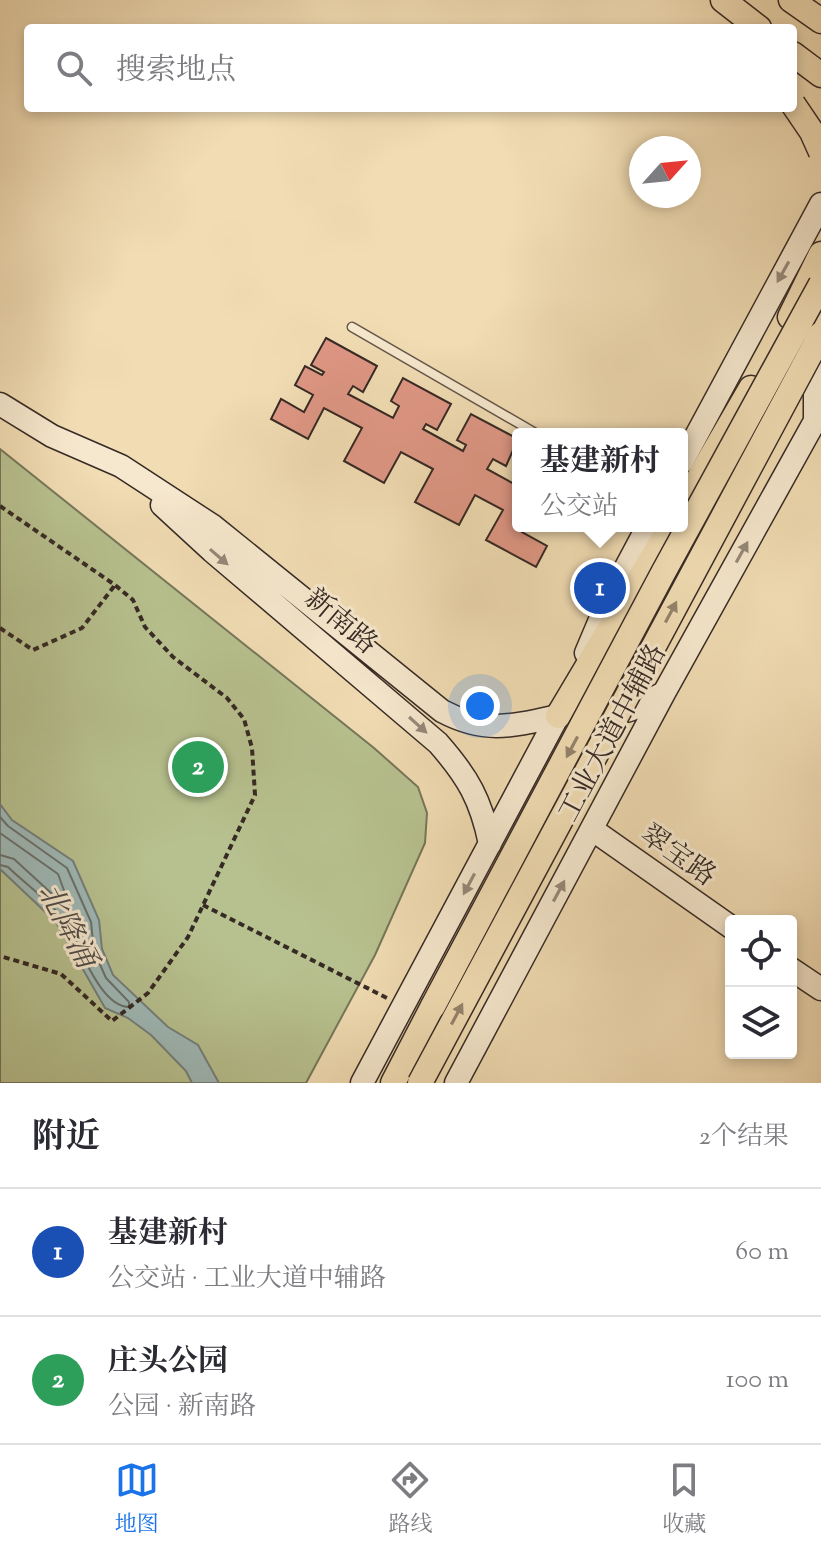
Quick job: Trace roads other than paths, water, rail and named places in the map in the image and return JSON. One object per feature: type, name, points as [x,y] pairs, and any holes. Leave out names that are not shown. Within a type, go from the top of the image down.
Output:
[{"type":"main road","points":[[711,0],[732,24]]},
{"type":"main road","points":[[723,0],[754,24]]},
{"type":"main road","points":[[791,0],[821,21]]},
{"type":"main road","points":[[797,57],[821,75]]},
{"type":"main road","points":[[797,110],[821,152]]},
{"type":"main road","points":[[688,451],[821,204]]},
{"type":"main road","points":[[688,497],[783,330],[821,254]]},
{"type":"main road","points":[[688,527],[821,284]]},
{"type":"main road","points":[[420,1083],[821,334]]},
{"type":"main road","points":[[818,416],[815,394],[821,369]]},
{"type":"main road","name":"新南路","points":[[0,404],[52,436],[121,466],[213,526],[442,711],[463,722],[501,727],[558,716]]},
{"type":"main road","name":"工业大道中辅路","points":[[456,1083],[664,693],[818,416]]},
{"type":"main road","name":"新南路","points":[[121,466],[212,551],[438,743],[474,789],[484,814],[490,844]]},
{"type":"main road","points":[[558,716],[598,638],[645,532]]},
{"type":"main road","points":[[664,693],[626,711],[608,714],[588,699],[598,638],[667,532]]},
{"type":"main road","points":[[393,1083],[685,532]]},
{"type":"main road","name":"工业大道中辅路","points":[[362,1083],[558,716]]},
{"type":"main road","name":"翠宝路","points":[[593,830],[725,923]]},
{"type":"main road","points":[[797,973],[821,989]]},
{"type":"lane","points":[[352,327],[527,428]]},
{"type":"water","name":"北降涌","points":[[0,804],[12,820],[73,861],[99,920],[102,949],[113,975],[168,1027],[198,1045],[219,1083],[192,1083],[186,1071],[151,1035],[128,1018],[105,1008],[56,922],[0,869]]},
{"type":"place","name":"基建新村","points":[[600,588]]},
{"type":"place","name":"庄头公园","points":[[198,767]]}]
